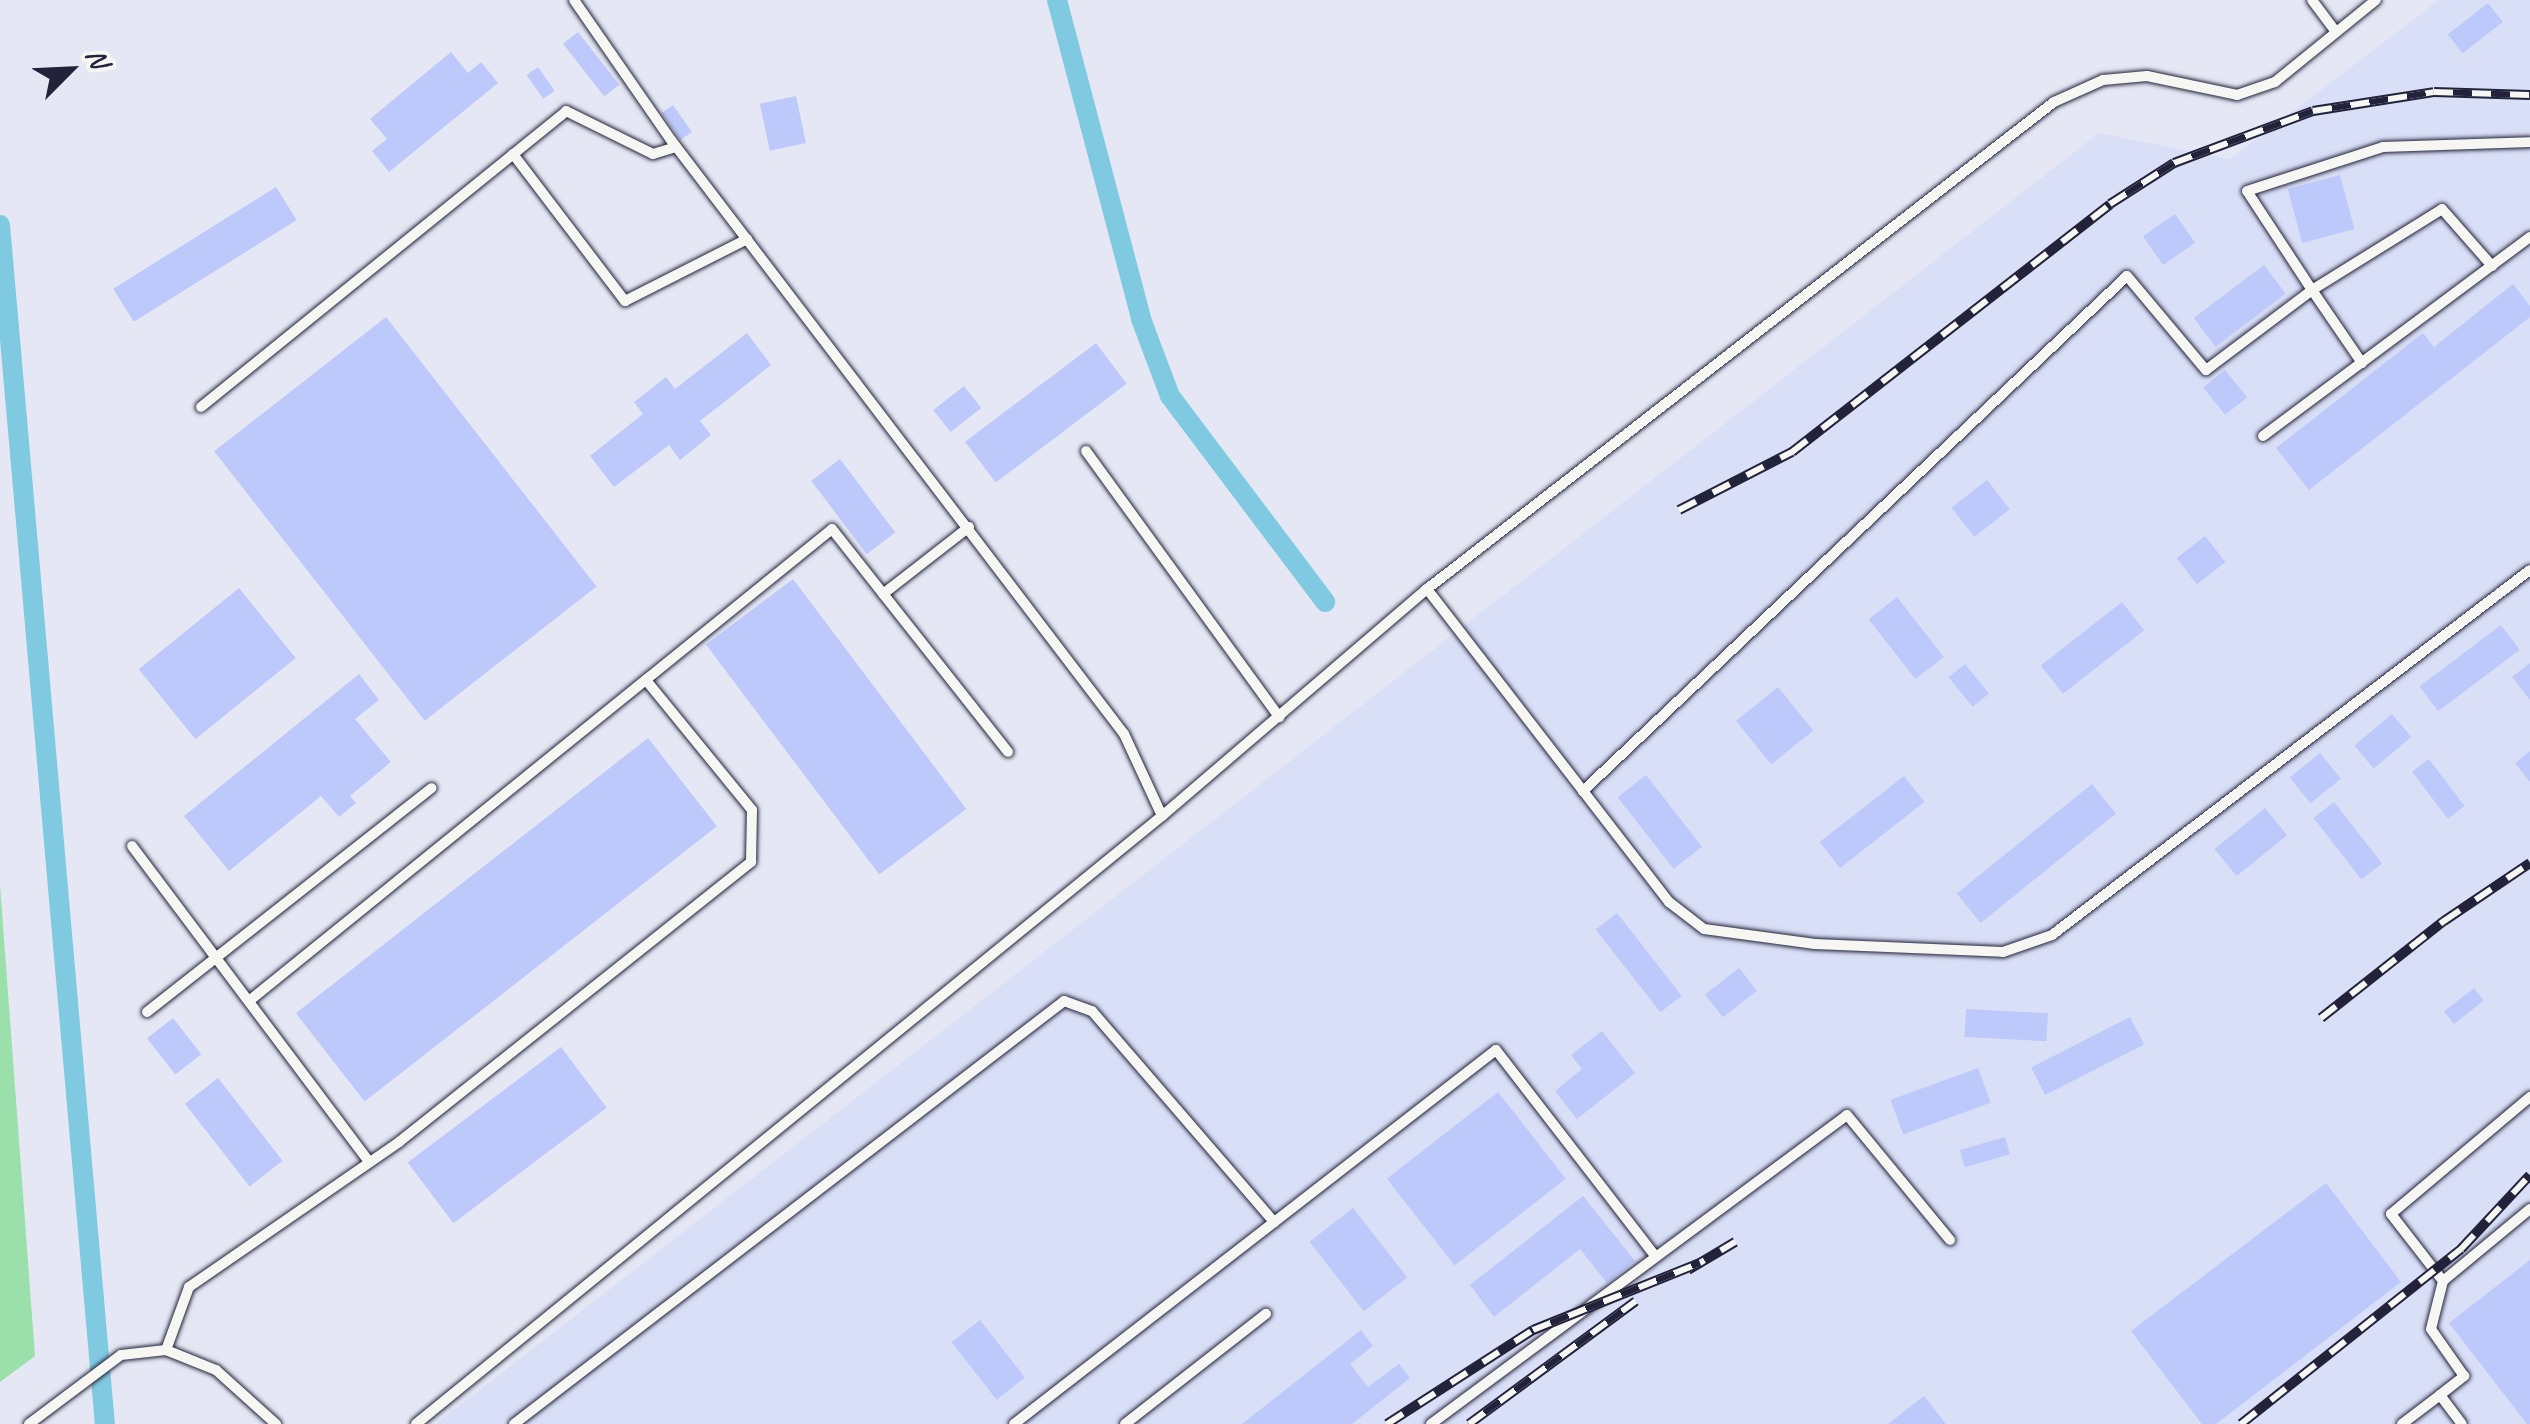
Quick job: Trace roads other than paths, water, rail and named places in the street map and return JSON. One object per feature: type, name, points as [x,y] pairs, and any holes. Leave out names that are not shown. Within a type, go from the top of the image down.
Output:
[{"type":"lane","points":[[574,0],[676,147],[1124,734],[1162,816]]},
{"type":"lane","points":[[2312,0],[2336,31]]},
{"type":"lane","points":[[416,1424],[1162,816],[1427,589],[2054,102],[2103,80],[2147,76],[2238,95],[2275,82],[2376,0]]},
{"type":"lane","points":[[201,407],[566,111],[654,154],[676,147]]},
{"type":"lane","points":[[2362,363],[2247,191],[2383,147],[2530,142]]},
{"type":"lane","points":[[512,154],[626,301],[747,240]]},
{"type":"lane","points":[[1583,791],[2126,276],[2206,370],[2312,290],[2442,210],[2492,266]]},
{"type":"lane","points":[[2263,436],[2530,236]]},
{"type":"lane","points":[[1086,452],[1278,718]]},
{"type":"lane","points":[[884,594],[968,527]]},
{"type":"lane","points":[[249,1000],[832,529],[1008,752]]},
{"type":"lane","points":[[1427,589],[1669,902],[1704,930],[1815,944],[2003,952],[2052,935],[2530,570]]},
{"type":"lane","points":[[166,1350],[188,1286],[369,1162],[752,862],[752,810],[646,680]]},
{"type":"lane","points":[[147,1012],[432,788]]},
{"type":"lane","points":[[132,846],[369,1162]]},
{"type":"lane","points":[[514,1424],[1064,1001],[1092,1012],[1274,1222]]},
{"type":"lane","points":[[1014,1424],[1496,1050],[1655,1256]]},
{"type":"lane","points":[[2444,1280],[2391,1214],[2530,1098]]},
{"type":"lane","points":[[1431,1424],[1847,1115],[1950,1240]]},
{"type":"lane","points":[[2402,1424],[2464,1376],[2431,1329],[2444,1280],[2530,1210]]},
{"type":"lane","points":[[1124,1424],[1266,1314]]},
{"type":"lane","points":[[29,1424],[121,1355],[166,1350],[216,1370],[276,1424]]},
{"type":"lane","points":[[2440,1395],[2462,1424]]},
{"type":"waterway","points":[[1057,0],[1141,319],[1170,396],[1325,602]]},
{"type":"waterway","points":[[0,225],[105,1424]]},
{"type":"railway","points":[[1679,510],[1792,452],[2110,204],[2174,163],[2313,111],[2434,92],[2530,95]]},
{"type":"railway","points":[[2321,1018],[2444,921],[2530,863]]},
{"type":"railway","points":[[2241,1424],[2461,1249],[2530,1175]]},
{"type":"railway","points":[[1688,1270],[1735,1242]]},
{"type":"railway","points":[[1387,1424],[1533,1330],[1700,1263]]},
{"type":"railway","points":[[1469,1424],[1636,1301]]}]
